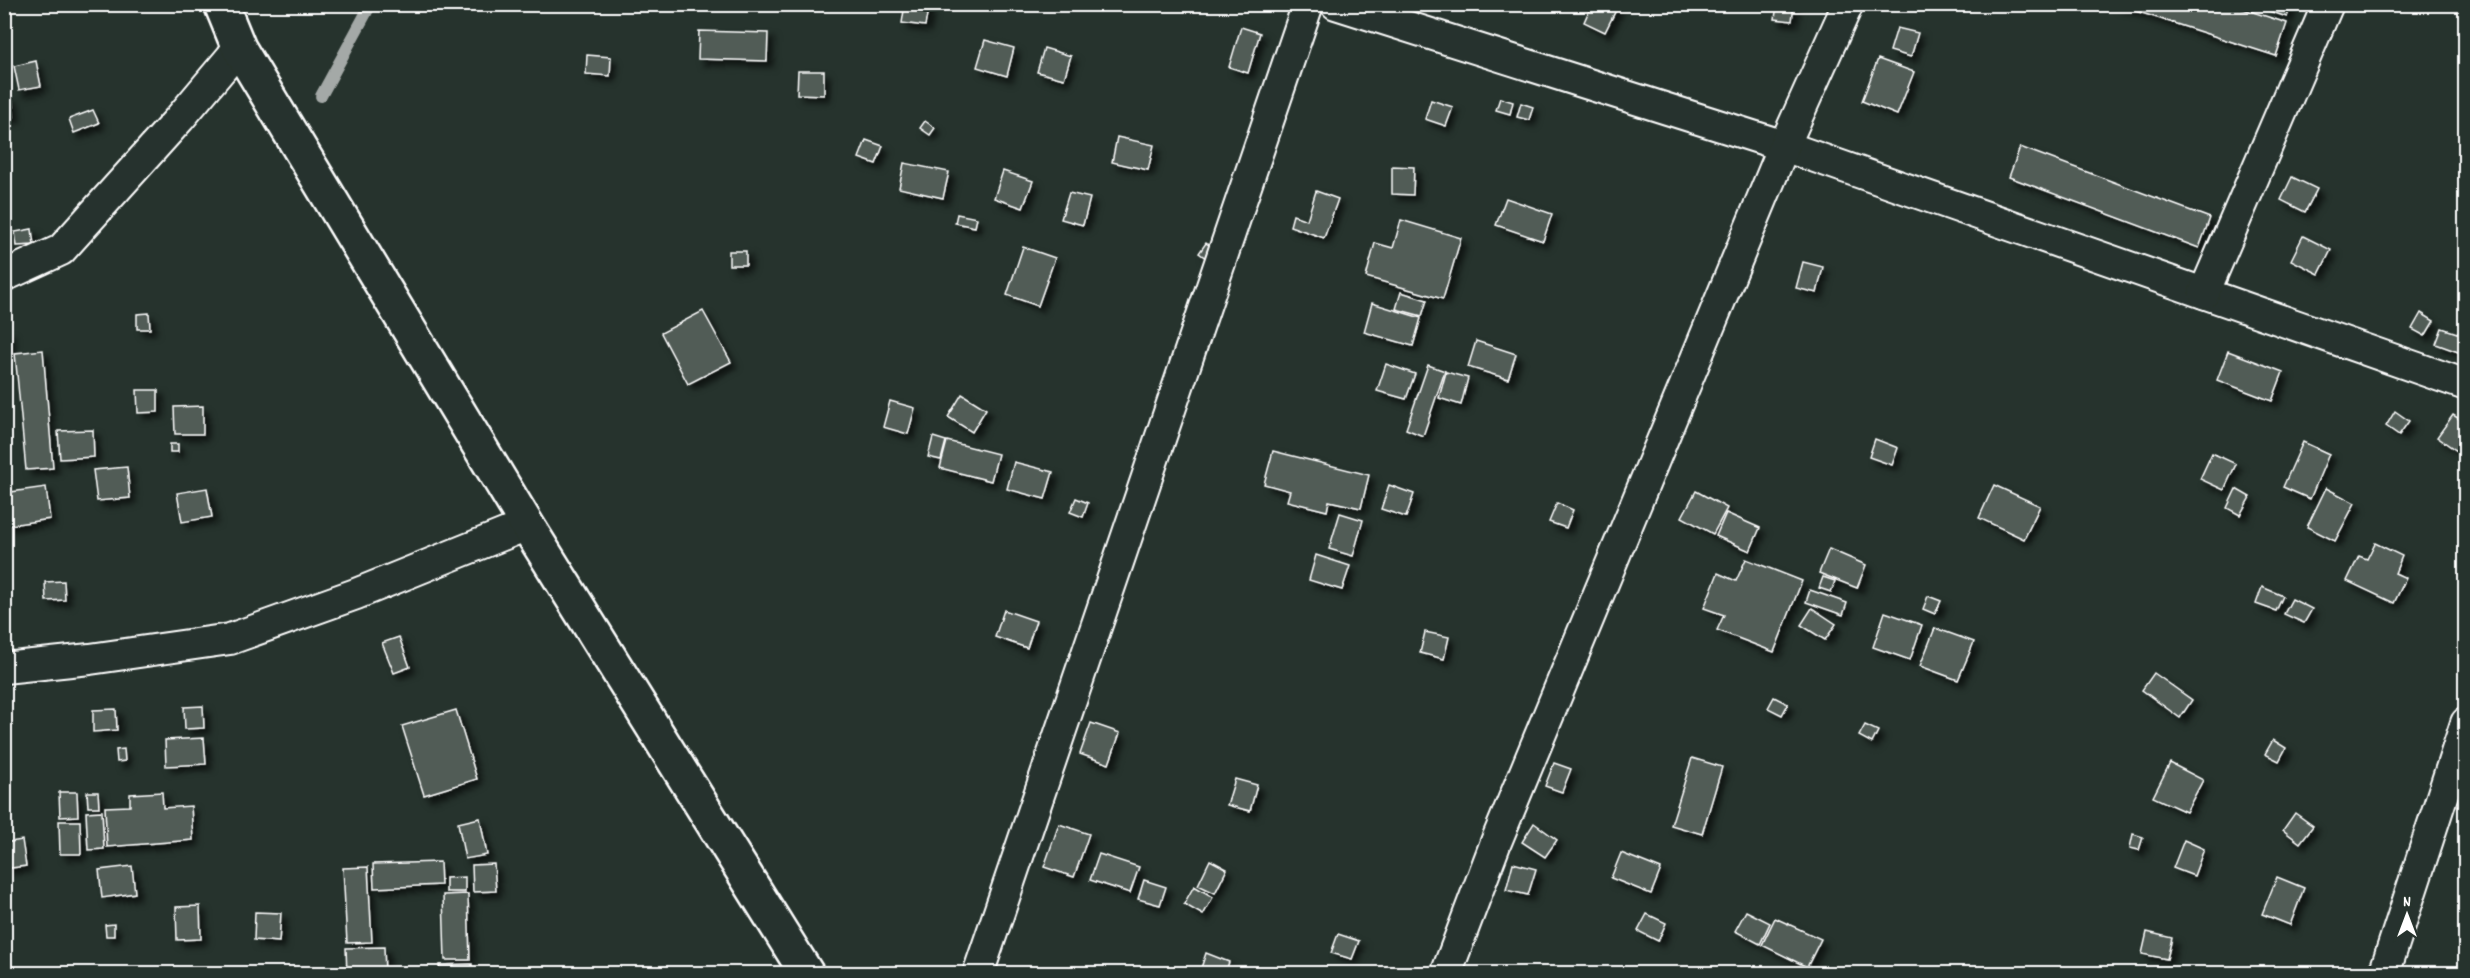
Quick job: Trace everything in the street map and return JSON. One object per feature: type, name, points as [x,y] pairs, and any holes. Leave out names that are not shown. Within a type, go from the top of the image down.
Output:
[{"type":"main road","points":[[220,4],[239,48],[527,525],[807,974]]},
{"type":"street","points":[[978,974],[1308,4]]},
{"type":"street","points":[[1336,4],[1784,147],[2466,386]]},
{"type":"street","points":[[1446,974],[1500,831],[1784,147],[1848,4]]},
{"type":"street","points":[[2205,293],[2328,4]]},
{"type":"street","points":[[4,276],[61,250],[239,48]]},
{"type":"street","points":[[4,668],[90,659],[230,639],[356,594],[527,525]]},
{"type":"street","points":[[2384,974],[2466,723]]},
{"type":"building","points":[[905,4],[929,4],[925,26],[902,23]]},
{"type":"building","points":[[1592,4],[1619,4],[1605,32],[1584,22]]},
{"type":"building","points":[[1777,4],[1794,4],[1792,21],[1775,19]]},
{"type":"building","points":[[2114,4],[2228,4],[2287,23],[2276,56]]},
{"type":"building","points":[[2271,4],[2291,5],[2287,17],[2269,11]]},
{"type":"building","points":[[1241,27],[1260,33],[1248,73],[1229,67]]},
{"type":"building","points":[[1897,28],[1918,33],[1911,57],[1890,51]]},
{"type":"building","points":[[699,31],[768,33],[767,61],[698,59]]},
{"type":"building","points":[[985,40],[1014,48],[1007,76],[977,67]]},
{"type":"building","points":[[1044,48],[1071,56],[1064,79],[1037,72]]},
{"type":"building","points":[[587,55],[611,57],[610,76],[586,74]]},
{"type":"building","points":[[1878,59],[1914,72],[1897,115],[1862,101]]},
{"type":"building","points":[[36,61],[41,86],[19,90],[14,66]]},
{"type":"building","points":[[798,71],[824,71],[824,95],[797,94]]},
{"type":"building","points":[[12,97],[14,117],[4,118],[4,98]]},
{"type":"building","points":[[1500,98],[1513,102],[1510,114],[1496,110]]},
{"type":"building","points":[[1431,100],[1453,107],[1446,126],[1425,119]]},
{"type":"building","points":[[1521,103],[1533,107],[1529,120],[1517,117]]},
{"type":"building","points":[[93,110],[99,123],[74,133],[69,119]]},
{"type":"building","points":[[925,121],[935,128],[930,135],[920,128]]},
{"type":"building","points":[[1117,137],[1154,145],[1148,170],[1112,162]]},
{"type":"building","points":[[866,140],[883,146],[876,164],[859,158]]},
{"type":"building","points":[[2020,147],[2210,218],[2199,248],[2009,177]]},
{"type":"building","points":[[904,163],[949,172],[943,198],[899,188]]},
{"type":"building","points":[[1392,166],[1414,167],[1413,195],[1392,194]]},
{"type":"building","points":[[1003,171],[1033,181],[1023,208],[994,198]]},
{"type":"building","points":[[2292,177],[2317,189],[2305,212],[2281,200]]},
{"type":"building","points":[[1316,191],[1338,199],[1324,238],[1290,226],[1293,215],[1307,220]]},
{"type":"building","points":[[1069,193],[1090,198],[1083,225],[1061,219]]},
{"type":"building","points":[[1506,198],[1552,214],[1543,241],[1496,225]]},
{"type":"building","points":[[957,214],[977,218],[975,227],[955,223]]},
{"type":"building","points":[[1401,220],[1461,238],[1443,299],[1366,277],[1375,243],[1393,248]]},
{"type":"building","points":[[4,225],[8,252],[4,252]]},
{"type":"building","points":[[32,229],[34,245],[17,246],[15,232]]},
{"type":"building","points":[[2303,236],[2331,250],[2319,274],[2291,260]]},
{"type":"building","points":[[1206,243],[1217,251],[1210,261],[1199,253]]},
{"type":"building","points":[[1023,247],[1055,258],[1038,306],[1007,295]]},
{"type":"building","points":[[729,251],[746,251],[746,265],[729,265]]},
{"type":"building","points":[[1803,262],[1823,267],[1817,293],[1796,288]]},
{"type":"building","points":[[1401,292],[1427,300],[1422,316],[1396,309]]},
{"type":"building","points":[[1372,303],[1421,318],[1413,346],[1364,332]]},
{"type":"building","points":[[703,311],[731,362],[688,384],[661,333]]},
{"type":"building","points":[[149,313],[150,329],[137,329],[137,314]]},
{"type":"building","points":[[2421,313],[2434,321],[2425,336],[2412,329]]},
{"type":"building","points":[[2442,328],[2466,336],[2461,353],[2436,344]]},
{"type":"building","points":[[4,331],[9,331],[10,350],[4,350]]},
{"type":"building","points":[[1476,341],[1516,354],[1508,379],[1468,367]]},
{"type":"building","points":[[43,350],[53,468],[26,470],[15,353]]},
{"type":"building","points":[[2228,351],[2283,372],[2272,401],[2217,380]]},
{"type":"building","points":[[1386,364],[1415,374],[1406,399],[1377,391]]},
{"type":"building","points":[[1428,365],[1445,371],[1423,436],[1406,429]]},
{"type":"building","points":[[1446,372],[1468,378],[1461,405],[1439,398]]},
{"type":"building","points":[[137,390],[158,390],[158,412],[138,413]]},
{"type":"building","points":[[962,394],[986,409],[972,432],[948,417]]},
{"type":"building","points":[[890,401],[915,408],[908,434],[883,427]]},
{"type":"building","points":[[203,406],[203,434],[175,434],[174,407]]},
{"type":"building","points":[[2395,411],[2409,421],[2399,435],[2386,426]]},
{"type":"building","points":[[2453,415],[2466,423],[2466,444],[2460,453],[2437,437]]},
{"type":"building","points":[[93,430],[94,457],[60,459],[58,431]]},
{"type":"building","points":[[933,437],[946,441],[941,460],[928,457]]},
{"type":"building","points":[[1875,439],[1898,448],[1892,465],[1869,457]]},
{"type":"building","points":[[947,441],[998,454],[991,481],[940,468]]},
{"type":"building","points":[[2303,442],[2329,454],[2310,499],[2283,487]]},
{"type":"building","points":[[170,444],[178,444],[178,452],[170,452]]},
{"type":"building","points":[[1273,451],[1369,475],[1361,508],[1329,501],[1327,511],[1287,501],[1290,491],[1264,484]]},
{"type":"building","points":[[2212,453],[2236,464],[2224,490],[2200,479]]},
{"type":"building","points":[[1014,462],[1053,472],[1045,499],[1007,489]]},
{"type":"building","points":[[127,467],[130,498],[97,501],[93,470]]},
{"type":"building","points":[[1389,485],[1414,494],[1406,517],[1381,509]]},
{"type":"building","points":[[1994,485],[2040,506],[2024,539],[1979,518]]},
{"type":"building","points":[[46,487],[50,519],[4,526],[4,493]]},
{"type":"building","points":[[207,488],[212,517],[182,522],[177,493]]},
{"type":"building","points":[[2326,488],[2355,503],[2335,541],[2307,527]]},
{"type":"building","points":[[2236,489],[2250,497],[2240,515],[2227,508]]},
{"type":"building","points":[[1696,491],[1727,508],[1713,534],[1682,517]]},
{"type":"building","points":[[1076,498],[1088,503],[1083,517],[1070,512]]},
{"type":"building","points":[[1557,503],[1573,510],[1566,528],[1549,522]]},
{"type":"building","points":[[1340,513],[1363,520],[1353,556],[1329,549]]},
{"type":"building","points":[[1726,513],[1760,528],[1750,551],[1716,536]]},
{"type":"building","points":[[2375,543],[2402,556],[2395,573],[2406,578],[2394,603],[2347,581],[2359,556],[2367,559]]},
{"type":"building","points":[[1829,549],[1866,565],[1857,588],[1819,573]]},
{"type":"building","points":[[1316,555],[1350,566],[1342,590],[1309,580]]},
{"type":"building","points":[[1746,559],[1802,581],[1774,652],[1717,630],[1724,615],[1704,608],[1718,573],[1736,581]]},
{"type":"building","points":[[1823,577],[1835,581],[1831,592],[1819,588]]},
{"type":"building","points":[[64,581],[65,600],[46,601],[45,582]]},
{"type":"building","points":[[2262,587],[2283,596],[2276,611],[2256,604]]},
{"type":"building","points":[[1810,590],[1847,603],[1843,615],[1806,602]]},
{"type":"building","points":[[1928,596],[1941,601],[1935,614],[1923,609]]},
{"type":"building","points":[[2292,599],[2312,609],[2304,623],[2284,614]]},
{"type":"building","points":[[1812,608],[1836,624],[1825,640],[1801,625]]},
{"type":"building","points":[[1004,610],[1036,621],[1027,648],[995,637]]},
{"type":"building","points":[[1885,612],[1922,625],[1910,660],[1873,647]]},
{"type":"building","points":[[1935,628],[1974,642],[1958,680],[1920,666]]},
{"type":"building","points":[[1425,632],[1449,637],[1444,659],[1420,653]]},
{"type":"building","points":[[399,637],[410,667],[394,673],[382,643]]},
{"type":"building","points":[[2154,673],[2192,700],[2180,718],[2142,690]]},
{"type":"building","points":[[1774,697],[1788,704],[1782,715],[1768,708]]},
{"type":"building","points":[[203,706],[204,728],[185,729],[184,707]]},
{"type":"building","points":[[116,709],[117,730],[93,732],[93,710]]},
{"type":"building","points":[[456,710],[477,779],[424,795],[402,726]]},
{"type":"building","points":[[1091,723],[1120,733],[1109,764],[1080,754]]},
{"type":"building","points":[[1865,725],[1878,731],[1872,743],[1859,736]]},
{"type":"building","points":[[204,738],[206,764],[166,766],[165,740]]},
{"type":"building","points":[[2273,740],[2286,748],[2279,761],[2265,754]]},
{"type":"building","points":[[124,749],[125,761],[117,762],[116,750]]},
{"type":"building","points":[[1692,758],[1722,767],[1702,834],[1671,825]]},
{"type":"building","points":[[1554,763],[1571,769],[1562,792],[1545,786]]},
{"type":"building","points":[[2170,763],[2203,780],[2186,812],[2153,797]]},
{"type":"building","points":[[1235,779],[1257,785],[1250,811],[1227,805]]},
{"type":"building","points":[[59,792],[77,792],[78,816],[60,817]]},
{"type":"building","points":[[87,792],[98,792],[99,807],[88,807]]},
{"type":"building","points":[[162,792],[163,808],[191,806],[193,840],[107,847],[105,807],[130,806],[130,794]]},
{"type":"building","points":[[102,811],[104,849],[88,850],[86,812]]},
{"type":"building","points":[[2295,813],[2313,826],[2300,843],[2283,830]]},
{"type":"building","points":[[480,818],[487,855],[465,859],[458,823]]},
{"type":"building","points":[[59,821],[80,821],[81,854],[60,854]]},
{"type":"building","points":[[1534,823],[1557,840],[1545,857],[1522,842]]},
{"type":"building","points":[[1059,824],[1089,834],[1074,877],[1044,867]]},
{"type":"building","points":[[2133,834],[2143,837],[2139,850],[2130,848]]},
{"type":"building","points":[[22,840],[26,866],[4,869],[4,843]]},
{"type":"building","points":[[2184,840],[2204,849],[2194,876],[2173,868]]},
{"type":"building","points":[[1621,853],[1661,869],[1651,894],[1611,878]]},
{"type":"building","points":[[1099,854],[1139,867],[1130,893],[1090,880]]},
{"type":"building","points":[[1210,860],[1227,869],[1215,893],[1198,885]]},
{"type":"building","points":[[440,862],[441,885],[374,888],[373,864]]},
{"type":"building","points":[[1513,863],[1536,869],[1528,895],[1506,890]]},
{"type":"building","points":[[494,864],[496,891],[473,892],[472,865]]},
{"type":"building","points":[[132,866],[135,893],[102,898],[99,870]]},
{"type":"building","points":[[368,867],[372,942],[347,943],[343,868]]},
{"type":"building","points":[[465,877],[465,892],[446,892],[446,878]]},
{"type":"building","points":[[2277,877],[2304,888],[2290,925],[2262,914]]},
{"type":"building","points":[[1144,880],[1166,887],[1160,905],[1138,899]]},
{"type":"building","points":[[1194,886],[1213,897],[1203,915],[1184,904]]},
{"type":"building","points":[[468,894],[470,960],[445,960],[443,895]]},
{"type":"building","points":[[200,906],[201,939],[177,940],[176,907]]},
{"type":"building","points":[[1746,911],[1770,923],[1760,944],[1735,931]]},
{"type":"building","points":[[255,912],[281,913],[279,942],[254,940]]},
{"type":"building","points":[[1647,914],[1666,923],[1658,941],[1638,931]]},
{"type":"building","points":[[1775,918],[1821,939],[1807,967],[1762,945]]},
{"type":"building","points":[[114,924],[114,936],[106,936],[105,925]]},
{"type":"building","points":[[2147,932],[2172,938],[2167,959],[2142,954]]},
{"type":"building","points":[[1338,934],[1359,941],[1352,959],[1331,953]]},
{"type":"building","points":[[384,947],[385,974],[347,974],[346,948]]},
{"type":"building","points":[[1206,953],[1229,962],[1225,974],[1199,974]]},
{"type":"building","points":[[472,964],[472,974],[440,974],[439,965]]},
{"type":"waterway","points":[[321,96],[371,4]]}]
